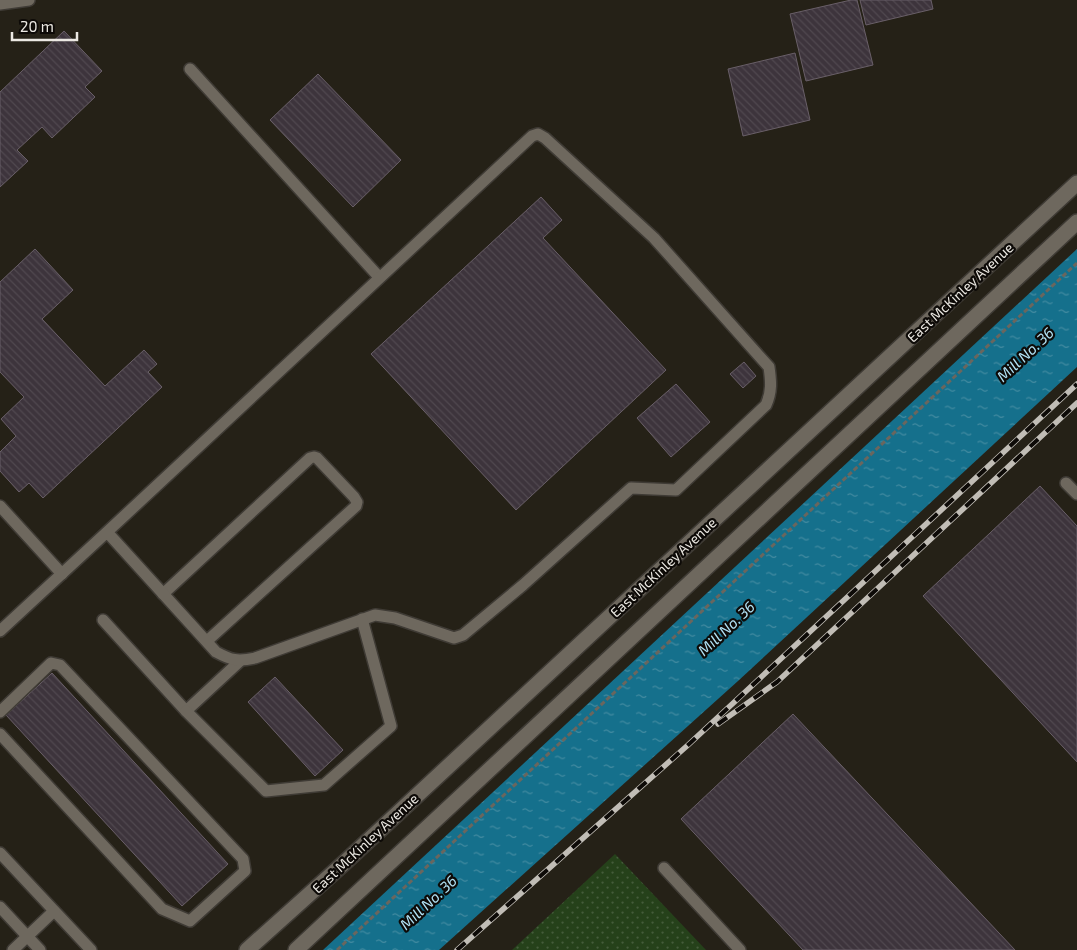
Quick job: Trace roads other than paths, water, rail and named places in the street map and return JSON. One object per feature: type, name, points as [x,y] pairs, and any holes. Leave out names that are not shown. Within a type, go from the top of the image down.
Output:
[{"type":"main road","name":"East McKinley Avenue","points":[[247,950],[350,858],[1077,184]]},
{"type":"main road","name":"East McKinley Avenue","points":[[296,950],[1077,222]]},
{"type":"lane","points":[[0,4],[29,0]]},
{"type":"lane","points":[[190,69],[380,277]]},
{"type":"lane","points":[[0,631],[532,136],[538,134],[545,138],[654,238],[768,366],[772,385],[766,405],[676,490],[631,488],[523,585],[463,635],[454,638],[395,618],[375,615],[255,658],[240,661],[228,658],[216,652],[107,532]]},
{"type":"lane","points":[[164,594],[310,458],[318,458],[354,497],[357,502],[356,506],[206,641]]},
{"type":"lane","points":[[1066,483],[1077,494]]},
{"type":"lane","points":[[0,506],[62,574]]},
{"type":"lane","points":[[103,620],[186,711],[266,791],[324,785],[391,726],[362,619]]},
{"type":"lane","points":[[186,711],[240,661]]},
{"type":"lane","points":[[0,712],[51,663],[60,665],[243,859],[245,871],[190,920],[162,909],[0,734]]},
{"type":"lane","points":[[0,852],[91,950]]},
{"type":"lane","points":[[664,868],[740,950]]},
{"type":"lane","points":[[0,907],[40,950]]},
{"type":"lane","points":[[13,950],[54,911]]},
{"type":"water","name":"Mill No. 36","points":[[1077,249],[1077,367],[738,681],[439,950],[323,950]]},
{"type":"railway","points":[[457,950],[688,745],[1077,384]]},
{"type":"railway","points":[[718,724],[777,682],[1077,403]]}]
